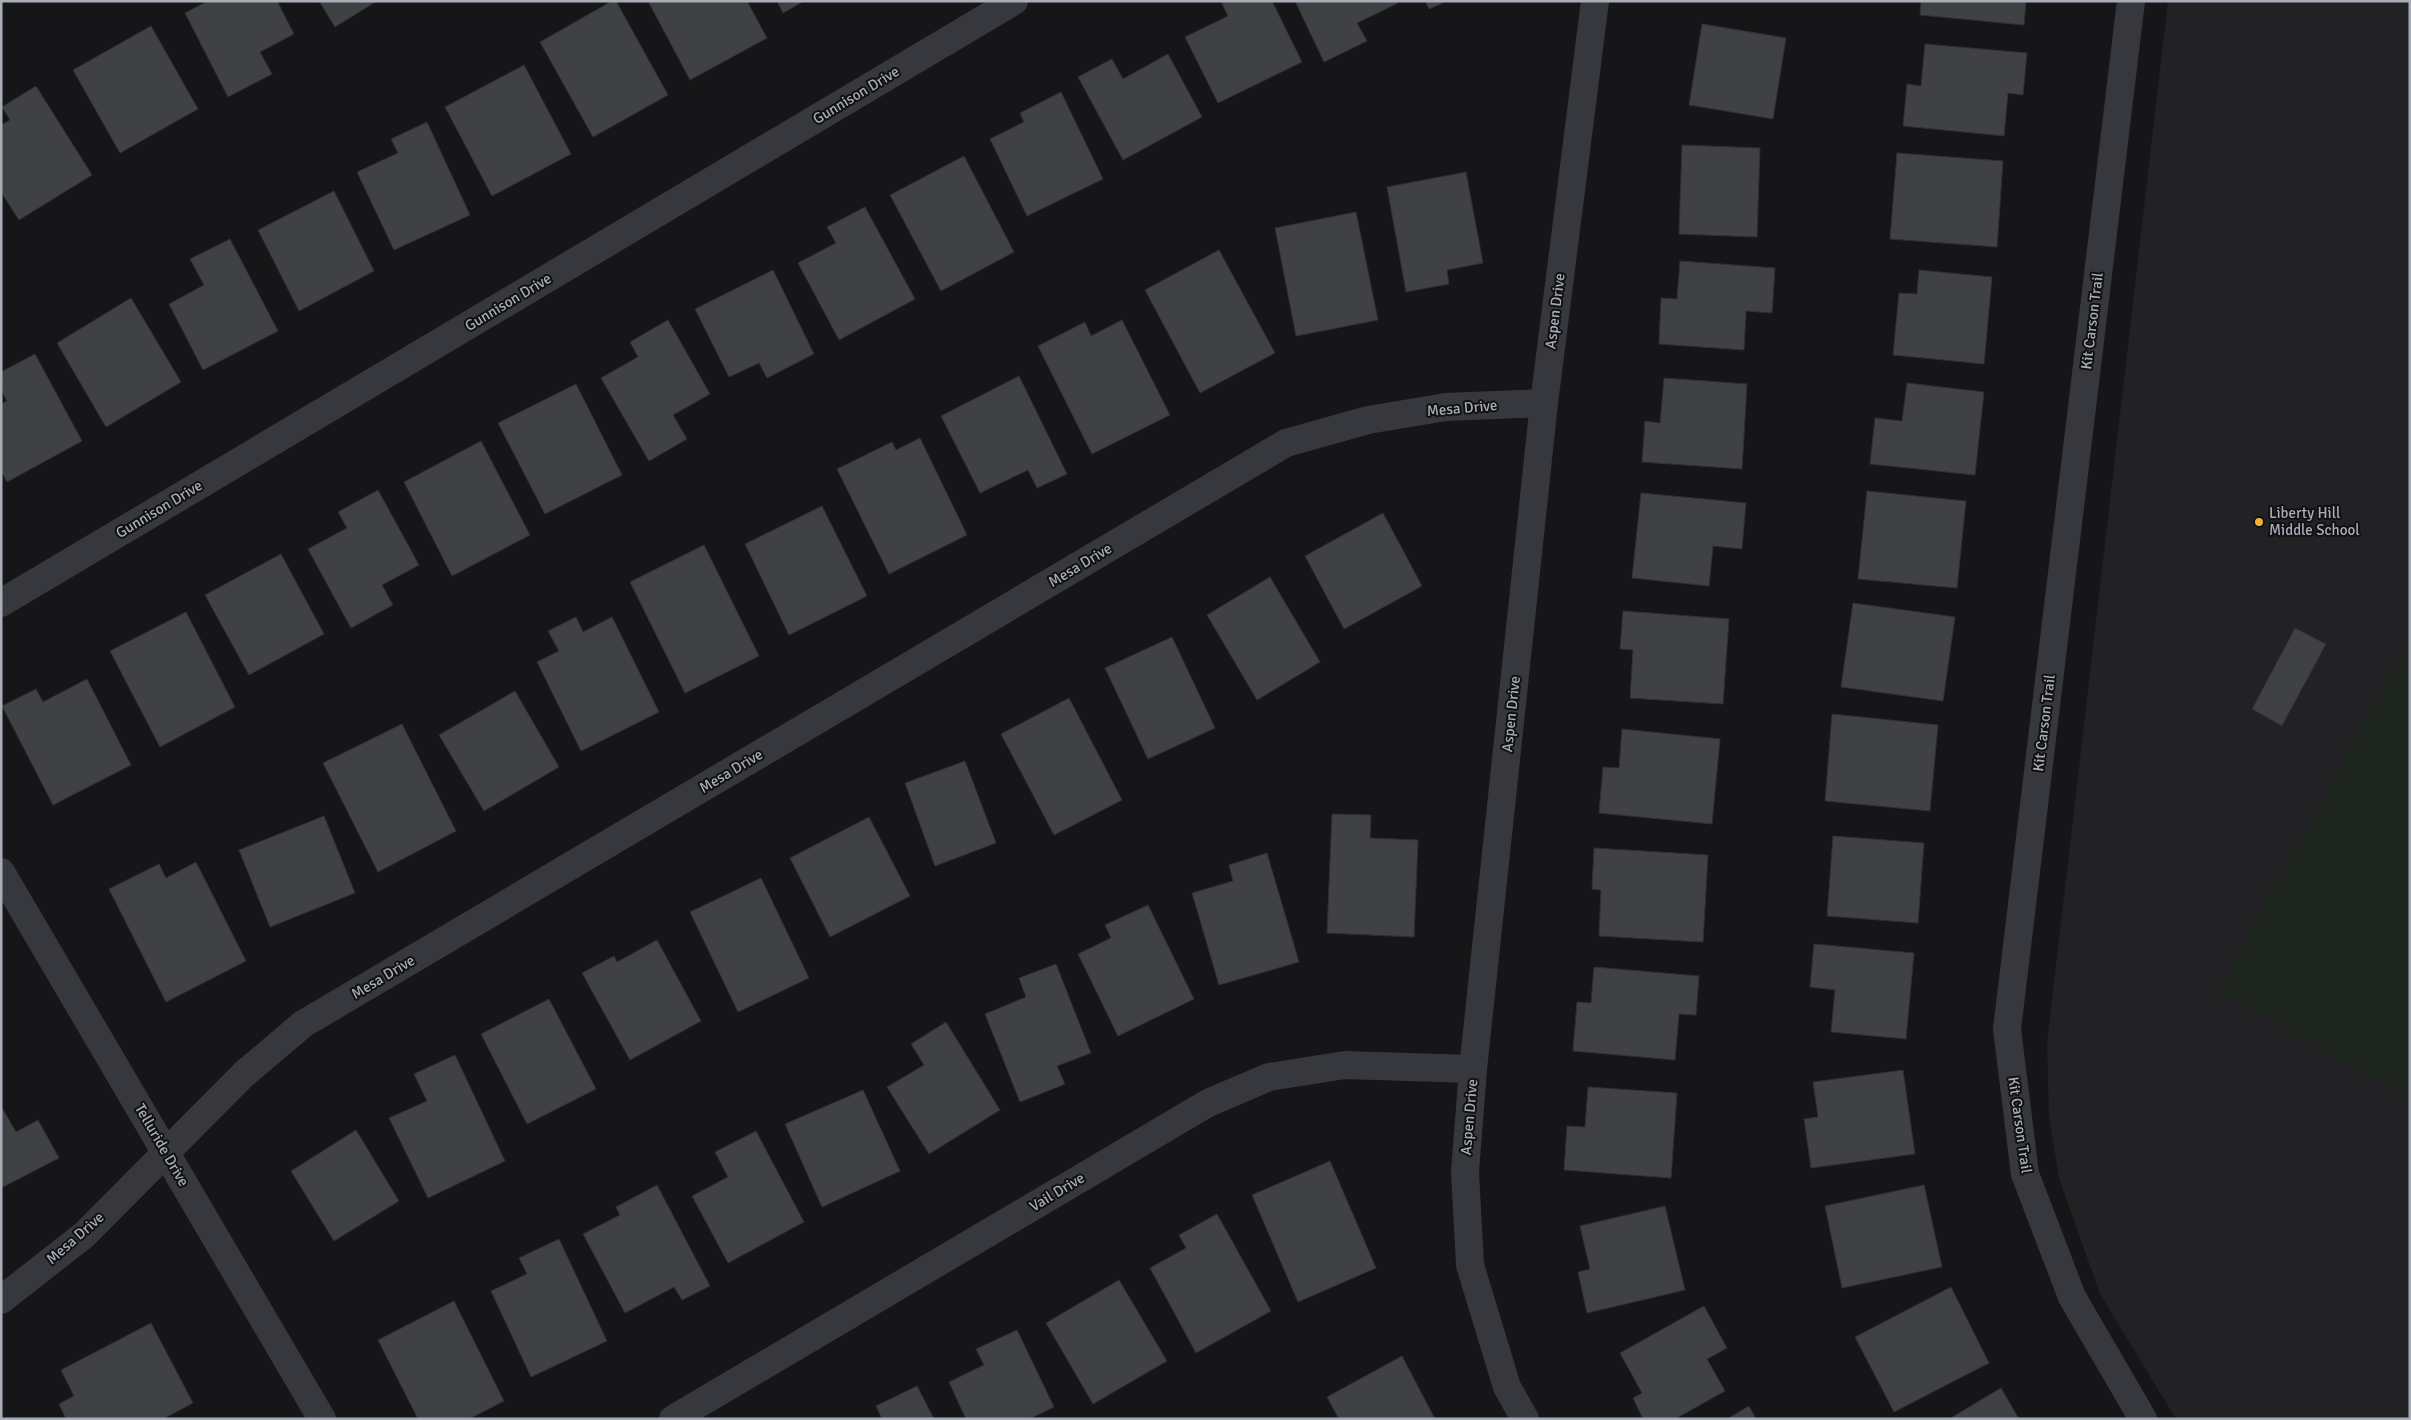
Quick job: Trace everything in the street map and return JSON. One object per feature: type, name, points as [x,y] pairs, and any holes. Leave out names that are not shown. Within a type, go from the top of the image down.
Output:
[{"type":"street","name":"Gunnison Drive","points":[[1,602],[1014,1]]},
{"type":"street","name":"Aspen Drive","points":[[1525,1419],[1506,1387],[1470,1265],[1465,1172],[1473,1069],[1544,403],[1595,1]]},
{"type":"street","name":"Kit Carson Trail","points":[[2130,1],[2007,1030],[2025,1174],[2072,1297],[2143,1419]]},
{"type":"street","name":"Mesa Drive","points":[[1,1300],[84,1234],[244,1074],[303,1024],[1286,443],[1368,420],[1446,407],[1544,403]]},
{"type":"street","name":"Telluride Drive","points":[[1,872],[322,1419]]},
{"type":"street","name":"Vail Drive","points":[[673,1419],[1208,1103],[1270,1077],[1345,1065],[1473,1069]]},
{"type":"shaded area","name":"Liberty Hill Middle School","points":[[2168,1],[2410,1],[2410,1419],[2176,1419],[2100,1294],[2059,1178],[2049,1117],[2047,1043]]},
{"type":"shaded area","points":[[2410,640],[2410,1098],[2217,991]]},
{"type":"building","points":[[208,1],[277,1],[294,34],[260,52],[272,74],[228,97],[185,13]]},
{"type":"building","points":[[319,1],[377,1],[335,27]]},
{"type":"building","points":[[612,1],[616,1],[668,95],[593,137],[540,42]]},
{"type":"building","points":[[648,1],[747,1],[767,38],[690,80]]},
{"type":"building","points":[[777,1],[804,1],[783,13]]},
{"type":"building","points":[[1221,1],[1272,1],[1302,62],[1218,103],[1185,37],[1228,16]]},
{"type":"building","points":[[1295,1],[1397,1],[1398,3],[1357,23],[1367,41],[1324,62]]},
{"type":"building","points":[[1425,1],[1447,1],[1429,9]]},
{"type":"building","points":[[1921,1],[2026,1],[2024,25],[1920,15]]},
{"type":"building","points":[[1702,24],[1786,38],[1773,119],[1689,105]]},
{"type":"building","points":[[151,26],[198,109],[120,153],[73,70]]},
{"type":"building","points":[[1925,44],[2027,53],[2023,95],[2008,93],[2004,136],[1903,126],[1907,84],[1921,86]]},
{"type":"building","points":[[1168,54],[1202,117],[1123,160],[1078,77],[1112,59],[1123,79]]},
{"type":"building","points":[[524,65],[571,154],[492,196],[445,107]]},
{"type":"building","points":[[36,86],[92,175],[19,220],[1,192],[1,125],[10,120],[2,107]]},
{"type":"building","points":[[1061,92],[1103,179],[1027,216],[990,139],[1024,122],[1020,113]]},
{"type":"building","points":[[427,122],[470,215],[394,250],[357,172],[398,153],[391,139]]},
{"type":"building","points":[[1682,145],[1760,148],[1757,237],[1679,234]]},
{"type":"building","points":[[1897,153],[2003,161],[1997,247],[1890,239]]},
{"type":"building","points":[[964,156],[1014,252],[941,291],[890,195]]},
{"type":"building","points":[[1466,172],[1483,263],[1447,270],[1449,284],[1406,292],[1387,187]]},
{"type":"building","points":[[334,191],[374,271],[299,311],[258,230]]},
{"type":"building","points":[[865,207],[915,299],[839,340],[798,263],[836,243],[827,227]]},
{"type":"building","points":[[1356,212],[1378,320],[1296,336],[1275,228]]},
{"type":"building","points":[[230,239],[278,331],[203,370],[169,304],[204,285],[190,259]]},
{"type":"building","points":[[1219,250],[1275,353],[1200,393],[1145,290]]},
{"type":"building","points":[[1680,261],[1775,268],[1772,313],[1746,311],[1744,350],[1659,344],[1661,298],[1677,299]]},
{"type":"building","points":[[773,270],[814,354],[767,378],[759,363],[729,377],[695,309]]},
{"type":"building","points":[[1919,270],[1992,277],[1984,364],[1893,355],[1899,293],[1917,294]]},
{"type":"building","points":[[131,298],[181,382],[106,427],[57,343]]},
{"type":"building","points":[[668,320],[710,394],[673,415],[687,439],[649,461],[601,378],[638,357],[630,342]]},
{"type":"building","points":[[1122,320],[1170,415],[1092,454],[1038,346],[1085,322],[1091,336]]},
{"type":"building","points":[[35,354],[82,441],[7,482],[1,471],[1,404],[7,401],[1,390],[1,372]]},
{"type":"building","points":[[1019,376],[1067,474],[1037,488],[1028,470],[980,493],[941,416]]},
{"type":"building","points":[[1664,378],[1747,384],[1742,469],[1642,462],[1645,421],[1660,423]]},
{"type":"building","points":[[1907,383],[1984,392],[1975,475],[1870,464],[1875,418],[1902,421]]},
{"type":"building","points":[[576,384],[622,475],[545,514],[498,423]]},
{"type":"building","points":[[920,438],[967,535],[889,574],[837,469],[892,442],[896,450]]},
{"type":"building","points":[[481,441],[530,535],[452,576],[404,482]]},
{"type":"building","points":[[378,490],[419,565],[382,585],[393,605],[351,628],[308,549],[347,528],[338,512]]},
{"type":"building","points":[[1867,491],[1966,501],[1957,588],[1858,579]]},
{"type":"building","points":[[1641,493],[1746,503],[1742,549],[1713,546],[1709,586],[1632,578]]},
{"type":"building","points":[[822,506],[867,596],[789,635],[745,544]]},
{"type":"building","points":[[1383,513],[1422,586],[1344,629],[1305,556]]},
{"type":"building","points":[[704,545],[759,656],[685,693],[630,582]]},
{"type":"building","points":[[281,554],[324,634],[249,675],[205,595]]},
{"type":"building","points":[[1270,577],[1320,662],[1257,700],[1207,615]]},
{"type":"building","points":[[1853,603],[1955,617],[1943,701],[1841,687]]},
{"type":"building","points":[[1623,611],[1729,619],[1723,704],[1630,698],[1633,650],[1620,649]]},
{"type":"building","points":[[186,612],[235,707],[160,747],[110,651]]},
{"type":"building","points":[[576,617],[583,632],[612,617],[659,712],[581,751],[537,662],[559,651],[548,631]]},
{"type":"building","points":[[2295,628],[2326,644],[2282,726],[2252,709]]},
{"type":"building","points":[[1172,637],[1215,728],[1148,759],[1105,668]]},
{"type":"building","points":[[87,679],[131,765],[53,805],[2,706],[36,689],[43,702]]},
{"type":"building","points":[[515,691],[559,767],[484,811],[439,735]]},
{"type":"building","points":[[1069,698],[1122,800],[1054,835],[1001,734]]},
{"type":"building","points":[[1832,714],[1938,725],[1930,811],[1825,801]]},
{"type":"building","points":[[402,724],[456,831],[378,872],[323,763]]},
{"type":"building","points":[[1622,729],[1720,739],[1712,824],[1599,813],[1603,767],[1619,768]]},
{"type":"building","points":[[965,761],[996,843],[935,866],[905,783]]},
{"type":"building","points":[[1332,814],[1371,815],[1370,838],[1418,840],[1414,937],[1327,933]]},
{"type":"building","points":[[324,816],[355,893],[270,927],[239,850]]},
{"type":"building","points":[[869,817],[910,896],[830,937],[790,858]]},
{"type":"building","points":[[1833,836],[1924,843],[1918,923],[1827,916]]},
{"type":"building","points":[[1594,848],[1708,855],[1703,942],[1599,936],[1601,890],[1592,889]]},
{"type":"building","points":[[1267,853],[1299,962],[1219,985],[1192,893],[1233,881],[1229,865]]},
{"type":"building","points":[[196,862],[246,961],[166,1002],[109,889],[159,864],[166,878]]},
{"type":"building","points":[[761,878],[809,978],[738,1012],[690,912]]},
{"type":"building","points":[[1148,905],[1194,999],[1118,1036],[1078,954],[1111,938],[1105,925]]},
{"type":"building","points":[[657,940],[701,1021],[630,1060],[582,973],[614,956],[617,962]]},
{"type":"building","points":[[1814,944],[1914,953],[1906,1039],[1831,1032],[1835,990],[1810,987]]},
{"type":"building","points":[[1056,964],[1091,1053],[1057,1066],[1065,1084],[1020,1102],[985,1014],[1026,997],[1019,978]]},
{"type":"building","points":[[1594,967],[1699,976],[1696,1015],[1679,1014],[1675,1060],[1573,1051],[1577,1002],[1591,1003]]},
{"type":"building","points":[[549,999],[596,1089],[527,1124],[481,1034]]},
{"type":"building","points":[[946,1022],[1000,1110],[929,1154],[887,1087],[924,1065],[911,1044]]},
{"type":"building","points":[[455,1055],[505,1161],[428,1198],[389,1118],[427,1101],[414,1074]]},
{"type":"building","points":[[1903,1070],[1915,1154],[1811,1168],[1804,1119],[1818,1117],[1813,1082]]},
{"type":"building","points":[[1588,1087],[1677,1093],[1671,1178],[1564,1170],[1567,1126],[1585,1127]]},
{"type":"building","points":[[863,1090],[900,1171],[822,1207],[785,1124]]},
{"type":"building","points":[[1,1106],[16,1132],[38,1120],[59,1158],[1,1188]]},
{"type":"building","points":[[356,1130],[399,1201],[334,1241],[291,1171]]},
{"type":"building","points":[[756,1131],[804,1222],[728,1263],[692,1196],[728,1177],[715,1152]]},
{"type":"building","points":[[1330,1161],[1376,1268],[1298,1302],[1252,1195]]},
{"type":"building","points":[[657,1185],[710,1286],[682,1300],[674,1287],[625,1313],[583,1234],[620,1215],[616,1207]]},
{"type":"building","points":[[1924,1185],[1942,1267],[1842,1288],[1825,1206]]},
{"type":"building","points":[[1665,1206],[1685,1290],[1587,1313],[1578,1272],[1590,1269],[1580,1226]]},
{"type":"building","points":[[1217,1214],[1271,1311],[1196,1353],[1150,1268],[1186,1248],[1179,1235]]},
{"type":"building","points":[[559,1239],[607,1341],[531,1377],[491,1291],[527,1274],[519,1258]]},
{"type":"building","points":[[1119,1280],[1167,1361],[1093,1404],[1046,1323]]},
{"type":"building","points":[[1951,1287],[1989,1363],[1894,1412],[1855,1337]]},
{"type":"building","points":[[454,1301],[504,1401],[469,1419],[418,1419],[378,1340]]},
{"type":"building","points":[[1704,1306],[1727,1348],[1707,1359],[1725,1391],[1675,1419],[1643,1419],[1633,1398],[1642,1393],[1620,1353]]},
{"type":"building","points":[[151,1323],[193,1403],[163,1419],[66,1419],[59,1404],[74,1396],[61,1370]]},
{"type":"building","points":[[1017,1330],[1054,1407],[1029,1419],[966,1419],[949,1382],[984,1365],[976,1349]]},
{"type":"building","points":[[1402,1356],[1435,1419],[1339,1419],[1327,1397]]},
{"type":"building","points":[[917,1386],[934,1419],[882,1419],[876,1406]]},
{"type":"building","points":[[2001,1388],[2019,1419],[1949,1419]]},
{"type":"building","points":[[1749,1406],[1756,1419],[1727,1419]]},
{"type":"place","name":"Liberty Hill Middle School","points":[[2259,522]]}]
